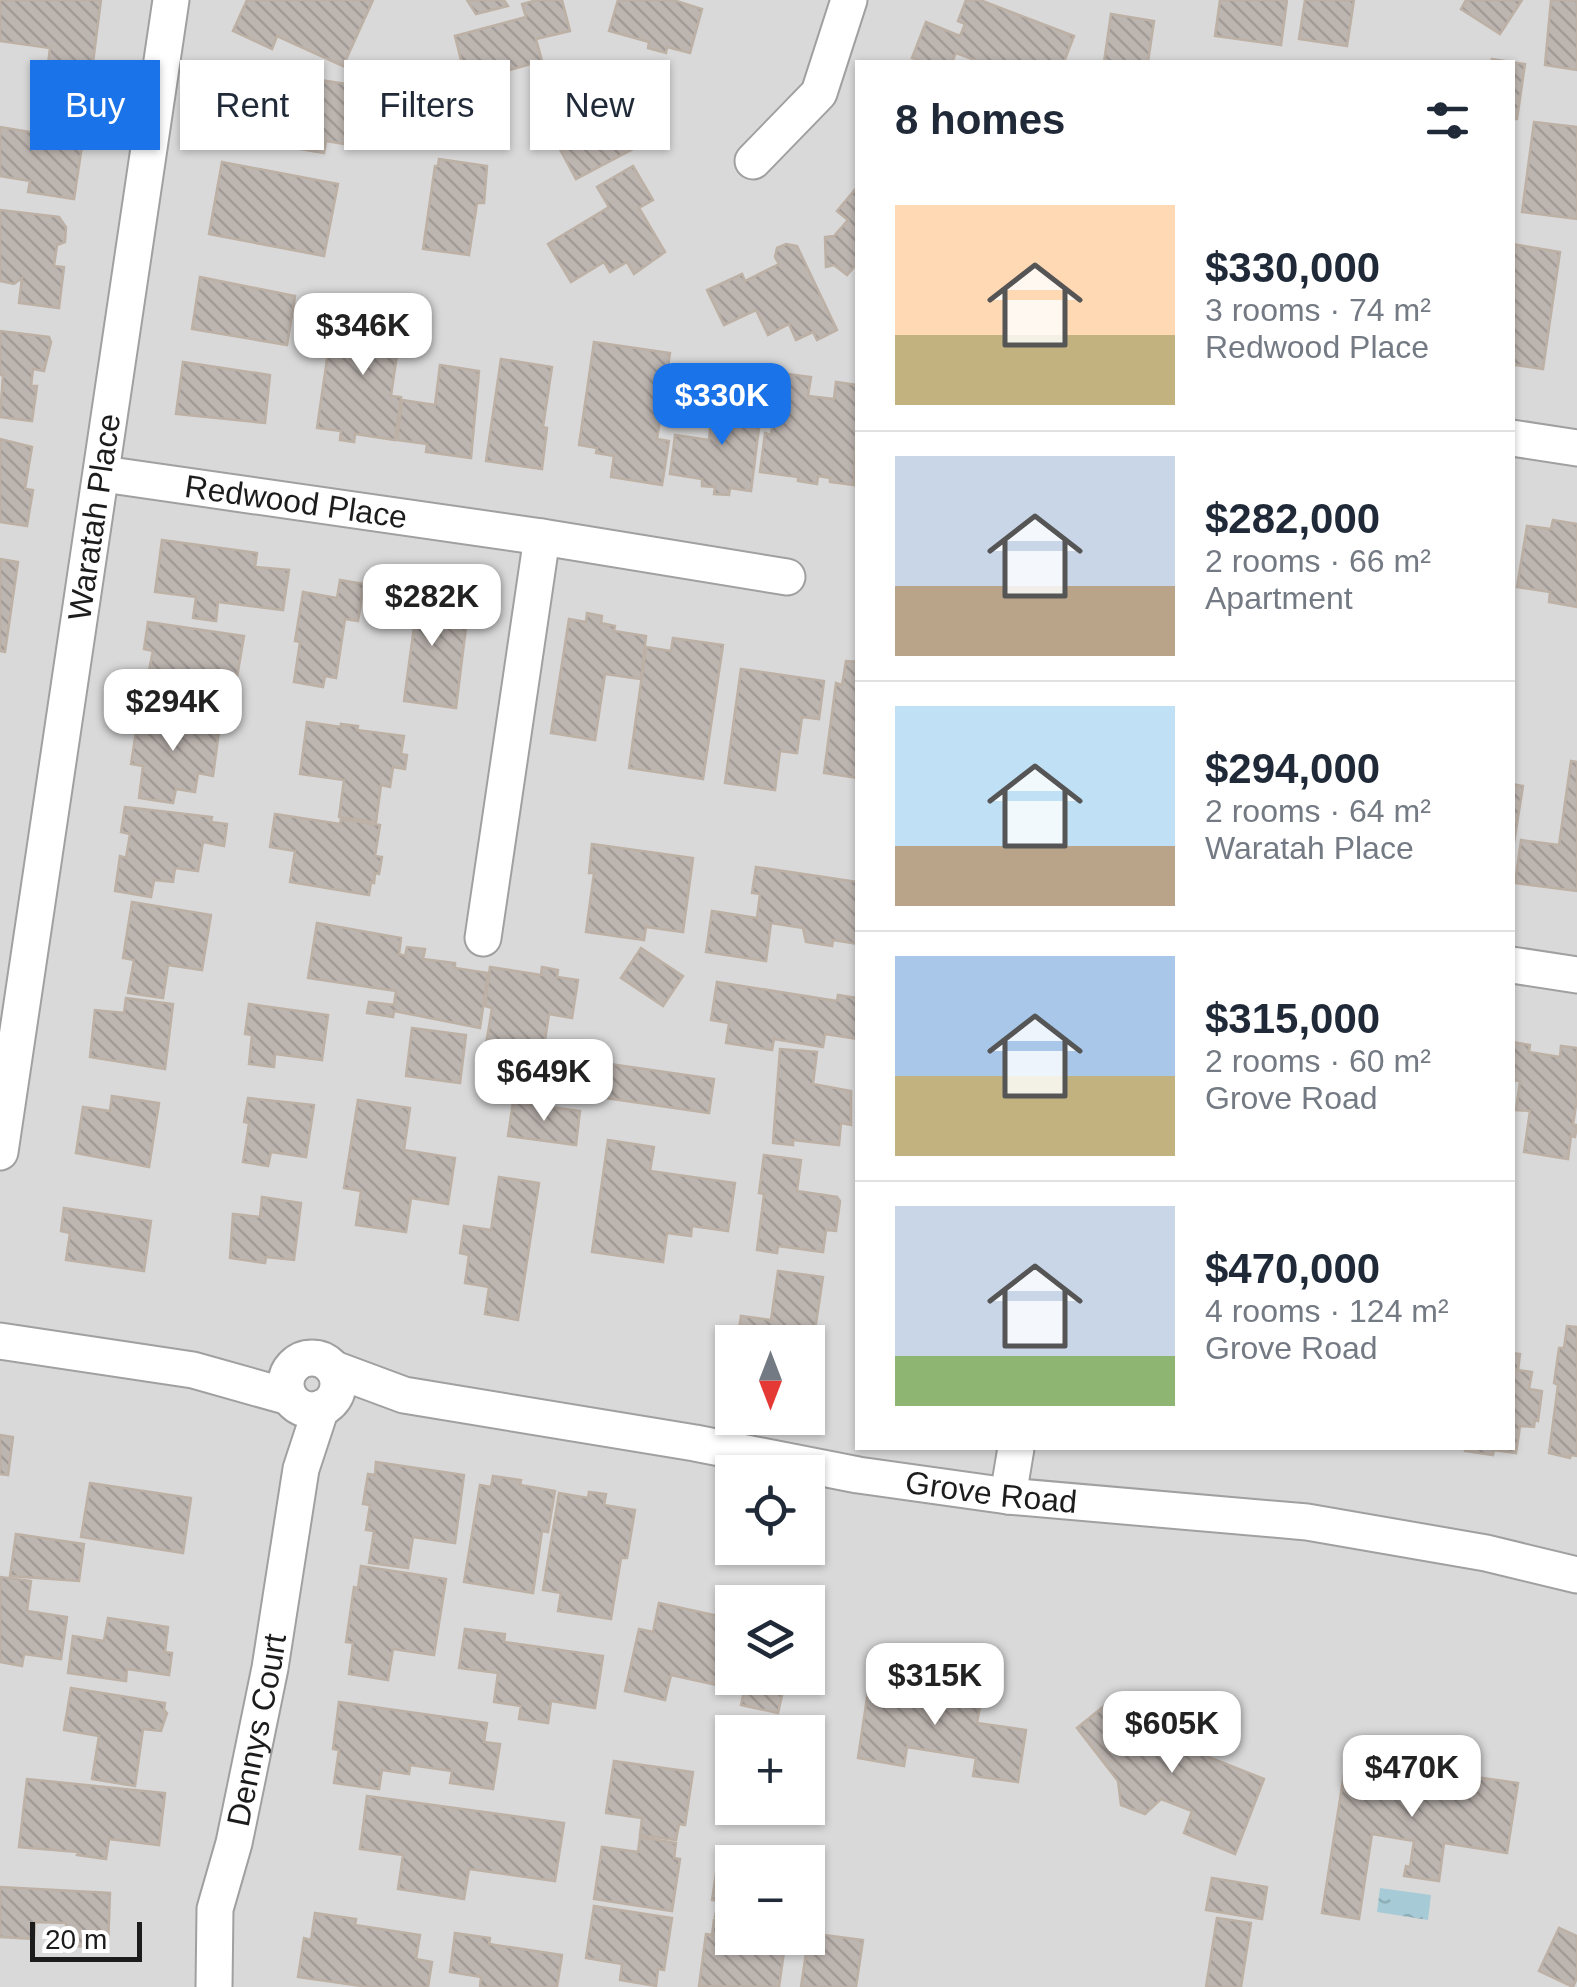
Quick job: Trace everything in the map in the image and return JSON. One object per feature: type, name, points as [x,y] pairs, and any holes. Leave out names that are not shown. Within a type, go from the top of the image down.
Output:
[{"type":"street","name":"Waratah Place","points":[[0,1152],[172,0]]},
{"type":"street","points":[[752,161],[818,93],[832,61],[848,0]]},
{"type":"street","points":[[1515,438],[1577,448]]},
{"type":"street","name":"Redwood Place","points":[[103,474],[542,537],[787,577]]},
{"type":"street","points":[[483,938],[542,537]]},
{"type":"street","points":[[1515,965],[1577,975]]},
{"type":"street","name":"Grove Road","points":[[0,1341],[311,1390],[404,1395],[858,1474],[1008,1496],[1307,1522],[1486,1552],[1577,1575]]},
{"type":"street","name":"Dennys Court","points":[[214,1987],[216,1910],[270,1668],[311,1390]]},
{"type":"street","points":[[1008,1496],[1016,1450]]},
{"type":"shaded area","points":[[0,0],[1577,0],[1577,1987],[0,1987]]},
{"type":"water","points":[[1380,1888],[1431,1895],[1428,1920],[1377,1912]]},
{"type":"building","points":[[0,0],[101,0],[93,60],[48,60],[50,48],[0,41]]},
{"type":"building","points":[[247,0],[373,0],[343,66],[277,36],[272,49],[233,31]]},
{"type":"building","points":[[467,0],[504,0],[508,6],[476,14]]},
{"type":"building","points":[[562,0],[570,31],[536,39],[542,60],[530,60],[530,64],[510,70],[510,60],[461,60],[455,36],[526,17],[522,4]]},
{"type":"building","points":[[618,0],[673,0],[702,9],[690,53],[667,47],[666,53],[648,48],[649,42],[609,31]]},
{"type":"building","points":[[966,0],[980,0],[1074,36],[1065,60],[975,60],[956,53],[953,60],[912,58],[926,22],[960,36],[965,24],[958,21]]},
{"type":"building","points":[[1220,0],[1287,0],[1281,45],[1215,36]]},
{"type":"building","points":[[1305,0],[1354,0],[1347,46],[1299,39]]},
{"type":"building","points":[[1466,0],[1522,0],[1500,34],[1461,9]]},
{"type":"building","points":[[1551,0],[1577,0],[1577,70],[1545,65]]},
{"type":"building","points":[[1111,14],[1154,21],[1148,60],[1104,60]]},
{"type":"building","points":[[1515,62],[1525,64],[1515,119]]},
{"type":"building","points":[[324,81],[344,84],[344,144],[326,141],[324,153],[306,150],[324,150]]},
{"type":"building","points":[[1534,122],[1577,127],[1577,219],[1522,212]]},
{"type":"building","points":[[0,127],[30,132],[30,150],[81,150],[74,199],[28,192],[30,181],[0,176]]},
{"type":"building","points":[[560,150],[631,150],[576,179]]},
{"type":"building","points":[[439,159],[487,166],[484,203],[477,203],[469,255],[423,249]]},
{"type":"building","points":[[222,162],[338,184],[324,256],[209,234]]},
{"type":"building","points":[[633,166],[653,200],[639,208],[665,252],[634,274],[627,262],[610,272],[604,262],[571,282],[548,244],[609,207],[597,187]]},
{"type":"building","points":[[855,190],[855,266],[847,275],[834,265],[826,267],[825,237],[834,236],[848,220],[837,211]]},
{"type":"building","points":[[0,210],[59,217],[66,227],[65,242],[57,245],[54,266],[64,267],[59,308],[19,303],[22,278],[14,284],[0,281]]},
{"type":"building","points":[[786,244],[797,246],[837,330],[817,340],[813,332],[796,340],[789,324],[768,335],[756,310],[724,325],[707,290],[742,274],[745,281],[779,264],[775,257],[777,248]]},
{"type":"building","points":[[1515,244],[1560,252],[1543,369],[1515,365]]},
{"type":"building","points":[[200,277],[295,296],[287,345],[192,329]]},
{"type":"building","points":[[360,306],[403,313],[391,396],[401,397],[395,440],[355,434],[354,442],[340,440],[341,431],[317,428],[331,332],[355,335]]},
{"type":"building","points":[[0,331],[49,337],[51,342],[44,371],[33,369],[31,386],[37,386],[32,421],[0,417]]},
{"type":"building","points":[[594,342],[670,353],[657,439],[669,441],[662,485],[611,477],[614,456],[579,445]]},
{"type":"building","points":[[501,359],[552,367],[543,427],[547,428],[542,469],[486,461]]},
{"type":"building","points":[[183,362],[270,375],[265,423],[176,414]]},
{"type":"building","points":[[440,365],[479,371],[471,458],[426,452],[427,444],[397,440],[402,400],[435,405]]},
{"type":"building","points":[[780,373],[811,377],[808,396],[834,399],[836,382],[855,385],[854,485],[818,476],[817,484],[760,472],[765,433],[771,435]]},
{"type":"building","points":[[714,398],[762,404],[751,491],[730,488],[729,495],[714,494],[715,487],[702,486],[702,479],[670,474],[675,435],[709,440]]},
{"type":"building","points":[[0,439],[32,447],[25,489],[33,490],[27,526],[0,522]]},
{"type":"building","points":[[1553,520],[1577,524],[1577,607],[1549,602],[1550,592],[1517,587],[1527,526],[1551,529]]},
{"type":"building","points":[[162,540],[257,553],[255,567],[289,570],[283,610],[218,602],[216,621],[193,618],[196,597],[155,592]]},
{"type":"building","points":[[0,559],[18,562],[5,652],[0,651]]},
{"type":"building","points":[[340,580],[364,584],[358,621],[345,619],[336,678],[325,676],[323,687],[294,682],[300,642],[295,641],[303,592],[337,598]]},
{"type":"building","points":[[398,589],[422,592],[420,605],[436,607],[437,599],[448,601],[447,608],[468,611],[456,708],[404,701],[414,627],[393,624]]},
{"type":"building","points":[[587,613],[602,616],[601,623],[615,626],[614,631],[646,636],[641,679],[605,674],[595,740],[551,733],[569,619],[586,622]]},
{"type":"building","points":[[148,622],[244,636],[237,677],[221,674],[219,688],[203,686],[201,702],[144,694],[153,651],[144,649]]},
{"type":"building","points":[[673,638],[723,645],[703,779],[629,768],[646,647],[671,651]]},
{"type":"building","points":[[846,661],[855,662],[855,778],[824,773],[836,683],[842,685]]},
{"type":"building","points":[[741,669],[824,681],[819,719],[802,717],[797,753],[780,751],[775,790],[725,783]]},
{"type":"building","points":[[139,712],[220,724],[213,776],[198,773],[195,792],[176,789],[173,803],[139,798],[143,766],[131,764]]},
{"type":"building","points":[[307,722],[358,726],[357,730],[404,736],[401,754],[407,755],[405,769],[393,767],[390,787],[381,785],[376,822],[339,817],[344,780],[300,774]]},
{"type":"building","points":[[1571,761],[1577,762],[1577,891],[1515,883],[1521,840],[1559,845]]},
{"type":"building","points":[[1515,785],[1523,786],[1515,836]]},
{"type":"building","points":[[125,807],[212,817],[211,822],[227,824],[224,846],[203,842],[198,871],[175,868],[173,882],[154,880],[151,897],[115,891],[120,856],[126,858],[130,834],[121,832]]},
{"type":"building","points":[[275,814],[340,824],[341,819],[380,825],[375,856],[382,857],[369,895],[290,882],[295,851],[270,847]]},
{"type":"building","points":[[592,844],[693,858],[683,932],[646,927],[644,940],[586,932],[594,873],[589,873]]},
{"type":"building","points":[[756,867],[855,882],[855,944],[833,940],[832,946],[806,942],[803,928],[771,923],[766,961],[706,952],[712,911],[757,918],[760,894],[752,893]]},
{"type":"building","points":[[132,902],[211,915],[202,970],[168,965],[163,998],[128,993],[134,960],[123,958]]},
{"type":"building","points":[[317,923],[401,938],[399,954],[405,956],[407,947],[425,949],[423,959],[488,973],[480,1028],[394,1011],[393,1017],[367,1013],[369,1002],[394,1005],[396,991],[308,978]]},
{"type":"building","points":[[641,948],[683,976],[663,1006],[621,978]]},
{"type":"building","points":[[490,967],[541,975],[542,967],[558,970],[557,977],[578,980],[572,1018],[549,1014],[542,1060],[564,1064],[560,1093],[480,1081],[492,1008],[485,1006]]},
{"type":"building","points":[[717,982],[837,1001],[838,995],[855,998],[855,1039],[825,1034],[823,1047],[774,1039],[772,1050],[726,1043],[729,1023],[711,1020]]},
{"type":"building","points":[[126,998],[173,1004],[165,1069],[90,1057],[95,1010],[124,1013]]},
{"type":"building","points":[[249,1004],[328,1015],[322,1060],[275,1054],[274,1067],[249,1064],[252,1035],[245,1034]]},
{"type":"building","points":[[412,1028],[466,1035],[460,1083],[406,1076]]},
{"type":"building","points":[[1515,1042],[1530,1045],[1529,1052],[1560,1057],[1561,1046],[1577,1048],[1573,1125],[1577,1125],[1568,1159],[1524,1152],[1530,1111],[1516,1110],[1520,1081],[1515,1080]]},
{"type":"building","points":[[780,1049],[817,1052],[813,1084],[851,1091],[851,1125],[841,1123],[839,1145],[793,1140],[793,1145],[773,1143]]},
{"type":"building","points":[[610,1064],[714,1079],[709,1113],[605,1098]]},
{"type":"building","points":[[112,1096],[159,1103],[149,1167],[76,1153],[83,1107],[110,1111]]},
{"type":"building","points":[[248,1098],[314,1105],[306,1157],[271,1152],[268,1166],[243,1162]]},
{"type":"building","points":[[358,1100],[410,1108],[404,1150],[455,1158],[448,1204],[411,1198],[406,1232],[356,1225],[361,1191],[344,1188]]},
{"type":"building","points":[[513,1102],[580,1111],[576,1145],[508,1136]]},
{"type":"building","points":[[608,1140],[654,1147],[650,1171],[735,1183],[728,1231],[692,1226],[691,1236],[667,1233],[663,1262],[592,1252]]},
{"type":"building","points":[[764,1155],[801,1160],[797,1191],[837,1197],[840,1201],[836,1231],[826,1230],[823,1252],[778,1246],[777,1253],[757,1250]]},
{"type":"building","points":[[499,1177],[539,1183],[518,1320],[485,1314],[489,1287],[465,1283],[469,1255],[460,1253],[464,1226],[491,1230]]},
{"type":"building","points":[[262,1197],[301,1203],[294,1260],[266,1257],[265,1263],[230,1258],[233,1214],[260,1217]]},
{"type":"building","points":[[64,1208],[151,1221],[144,1271],[66,1260],[70,1233],[61,1231]]},
{"type":"building","points":[[778,1271],[823,1277],[816,1325],[740,1325],[741,1316],[771,1320]]},
{"type":"building","points":[[1567,1326],[1577,1327],[1577,1456],[1570,1458],[1549,1453],[1558,1385],[1554,1383]]},
{"type":"building","points":[[1515,1353],[1520,1354],[1518,1370],[1532,1372],[1529,1389],[1542,1391],[1538,1421],[1535,1420],[1534,1427],[1520,1426],[1516,1453],[1494,1450],[1515,1450]]},
{"type":"building","points":[[0,1435],[13,1437],[8,1475],[0,1474]]},
{"type":"building","points":[[1465,1450],[1494,1450],[1493,1455]]},
{"type":"building","points":[[376,1462],[464,1475],[455,1543],[413,1537],[408,1568],[369,1563],[374,1531],[366,1530],[370,1505],[363,1504],[368,1474],[375,1475]]},
{"type":"building","points":[[493,1476],[555,1491],[548,1532],[542,1531],[533,1593],[464,1582],[480,1485],[491,1487]]},
{"type":"building","points":[[90,1483],[191,1498],[183,1553],[81,1537]]},
{"type":"building","points":[[589,1492],[606,1494],[604,1505],[635,1510],[627,1558],[621,1558],[611,1619],[558,1611],[561,1593],[543,1590],[559,1493],[588,1498]]},
{"type":"building","points":[[16,1534],[84,1544],[79,1581],[10,1576]]},
{"type":"building","points":[[361,1566],[446,1579],[434,1655],[393,1649],[388,1680],[349,1674],[353,1643],[346,1642]]},
{"type":"building","points":[[0,1577],[31,1581],[27,1611],[67,1617],[61,1659],[24,1654],[22,1666],[0,1662]]},
{"type":"building","points":[[659,1603],[715,1615],[715,1685],[671,1675],[665,1700],[625,1691],[639,1629],[653,1632]]},
{"type":"building","points":[[108,1618],[168,1627],[165,1652],[172,1653],[169,1675],[127,1669],[126,1681],[68,1673],[73,1636],[104,1641]]},
{"type":"building","points":[[465,1629],[505,1634],[504,1642],[603,1656],[595,1708],[551,1701],[548,1723],[519,1719],[521,1706],[494,1702],[498,1673],[459,1668]]},
{"type":"building","points":[[871,1671],[903,1676],[902,1683],[982,1695],[977,1723],[1026,1730],[1018,1782],[973,1776],[976,1758],[907,1747],[904,1766],[858,1758]]},
{"type":"building","points":[[71,1688],[165,1703],[167,1713],[161,1731],[143,1729],[135,1786],[92,1779],[99,1736],[64,1730]]},
{"type":"building","points":[[1120,1693],[1153,1735],[1264,1779],[1235,1854],[1184,1833],[1192,1811],[1161,1799],[1145,1814],[1121,1805],[1118,1781],[1077,1728]]},
{"type":"building","points":[[743,1695],[782,1695],[778,1713],[741,1705]]},
{"type":"building","points":[[339,1702],[487,1723],[484,1742],[500,1744],[493,1789],[450,1783],[452,1771],[410,1765],[409,1774],[382,1770],[379,1789],[334,1783],[339,1750],[333,1749]]},
{"type":"building","points":[[1347,1755],[1428,1767],[1430,1759],[1470,1766],[1469,1776],[1518,1783],[1507,1853],[1444,1843],[1439,1881],[1404,1876],[1406,1866],[1410,1867],[1414,1841],[1372,1834],[1359,1919],[1322,1913]]},
{"type":"building","points":[[614,1761],[693,1772],[685,1825],[679,1824],[676,1840],[640,1835],[642,1818],[606,1813]]},
{"type":"building","points":[[27,1779],[165,1793],[159,1845],[109,1839],[106,1859],[77,1855],[78,1852],[19,1847]]},
{"type":"building","points":[[367,1796],[564,1823],[555,1881],[469,1869],[464,1899],[398,1889],[403,1855],[360,1849]]},
{"type":"building","points":[[640,1837],[676,1843],[674,1858],[680,1859],[672,1911],[594,1899],[602,1847],[638,1852]]},
{"type":"building","points":[[1212,1878],[1267,1887],[1262,1919],[1206,1910]]},
{"type":"building","points":[[0,1887],[110,1893],[108,1947],[66,1946],[66,1923],[35,1922],[34,1939],[0,1937]]},
{"type":"building","points":[[594,1906],[672,1918],[664,1970],[658,1969],[656,1986],[620,1980],[622,1964],[586,1958]]},
{"type":"building","points":[[315,1913],[356,1919],[355,1925],[420,1935],[416,1959],[432,1962],[428,1987],[368,1987],[298,1977],[304,1938],[311,1940]]},
{"type":"building","points":[[1217,1918],[1251,1923],[1241,1987],[1206,1987]]},
{"type":"building","points":[[715,1920],[715,1955],[784,1955],[779,1987],[699,1986],[706,1934],[712,1935]]},
{"type":"building","points":[[1559,1928],[1577,1936],[1577,1978],[1573,1987],[1539,1971]]},
{"type":"building","points":[[455,1933],[490,1938],[489,1944],[562,1955],[557,1987],[480,1987],[481,1977],[450,1972]]},
{"type":"building","points":[[825,1935],[863,1940],[856,1987],[801,1987],[806,1955],[825,1955]]}]
